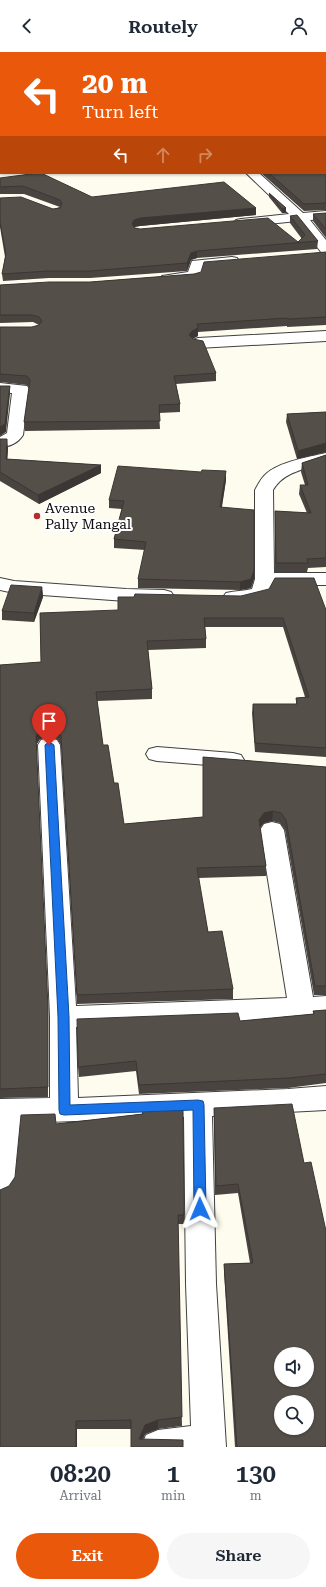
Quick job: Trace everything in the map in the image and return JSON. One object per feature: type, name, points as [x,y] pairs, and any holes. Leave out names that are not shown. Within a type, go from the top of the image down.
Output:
[{"type":"street","points":[[253,174],[300,217],[326,249]]},
{"type":"street","points":[[232,223],[326,216]]},
{"type":"street","points":[[311,255],[326,254]]},
{"type":"street","points":[[153,280],[194,276],[197,264],[248,260]]},
{"type":"street","points":[[198,343],[326,336]]},
{"type":"street","points":[[0,388],[21,389],[15,436],[5,442],[0,442]]},
{"type":"street","points":[[217,597],[240,598],[261,593],[265,579],[264,490],[271,478],[283,470],[326,458]]},
{"type":"street","points":[[265,579],[326,579]]},
{"type":"street","points":[[0,584],[126,595],[179,596]]},
{"type":"street","points":[[49,745],[63,1017],[64,1110]]},
{"type":"street","points":[[157,754],[249,761]]},
{"type":"street","points":[[63,1017],[314,1008],[272,830]]},
{"type":"street","points":[[0,1185],[4,1111],[198,1105],[326,1098]]},
{"type":"street","points":[[158,1447],[209,1444],[202,1284],[198,1105]]},
{"type":"building","points":[[43,174],[92,197],[224,182],[256,208],[140,218],[134,220],[132,224],[135,228],[140,229],[268,218],[298,242],[305,235],[290,216],[297,215],[318,241],[197,251],[191,253],[187,263],[90,271],[48,271],[2,274],[6,254],[0,222],[0,198],[21,197],[53,209],[60,208],[62,203],[60,200],[23,186],[0,187],[0,178]]},
{"type":"building","points":[[270,174],[326,174],[326,203],[304,204]]},
{"type":"building","points":[[269,193],[286,208],[282,209]]},
{"type":"building","points":[[326,213],[326,229],[313,214]]},
{"type":"building","points":[[326,252],[326,317],[197,324],[198,328],[192,331],[189,335],[193,339],[203,341],[216,373],[174,376],[180,404],[159,405],[160,421],[24,422],[30,380],[27,376],[0,374],[0,327],[32,327],[39,325],[42,321],[39,317],[32,315],[0,315],[0,285],[49,282],[90,282],[194,274],[201,272],[204,262]]},
{"type":"building","points":[[0,386],[10,386],[5,424],[0,427]]},
{"type":"building","points":[[326,412],[326,443],[298,451],[287,414]]},
{"type":"building","points":[[0,439],[7,439],[6,459],[101,465],[38,495],[0,472]]},
{"type":"building","points":[[326,455],[326,558],[307,559],[308,563],[276,563],[275,511],[311,513],[300,485],[308,485],[302,463]]},
{"type":"building","points":[[118,466],[201,472],[202,470],[226,471],[220,507],[254,510],[254,570],[251,579],[240,582],[138,579],[146,542],[114,539],[124,501],[109,500]]},
{"type":"building","points":[[275,578],[314,578],[326,610],[326,748],[255,743],[253,704],[297,704],[296,698],[309,697],[283,618],[204,618],[206,639],[147,641],[152,689],[96,692],[103,745],[108,745],[114,783],[118,783],[124,824],[203,817],[203,757],[326,767],[326,986],[315,986],[286,820],[281,813],[273,811],[264,813],[259,820],[266,866],[197,868],[208,932],[222,931],[233,989],[77,995],[61,736],[57,729],[48,727],[39,730],[36,736],[48,1008],[48,1087],[0,1089],[0,665],[41,662],[40,613],[118,610],[118,597],[134,597],[135,594],[241,596],[269,589]]},
{"type":"building","points":[[11,585],[42,587],[34,613],[2,611]]},
{"type":"building","points":[[326,1010],[326,1074],[289,1078],[139,1085],[136,1061],[78,1067],[77,1019],[238,1013],[240,1021],[314,1014],[313,1011]]},
{"type":"building","points":[[292,1104],[304,1163],[311,1162],[326,1231],[326,1447],[237,1447],[224,1264],[253,1263],[238,1184],[216,1186],[214,1108]]},
{"type":"building","points":[[183,1109],[184,1215],[178,1215],[182,1417],[158,1420],[145,1425],[139,1439],[183,1440],[183,1447],[131,1447],[131,1420],[76,1421],[76,1447],[0,1447],[0,1190],[9,1186],[15,1177],[21,1115],[55,1114],[56,1124],[143,1114],[142,1111]]},
{"type":"place","name":"Avenue Pally Mangal","points":[[37,516]]},
{"type":"route","points":[[49,745],[63,1017],[64,1110],[198,1105],[200,1209]]}]
